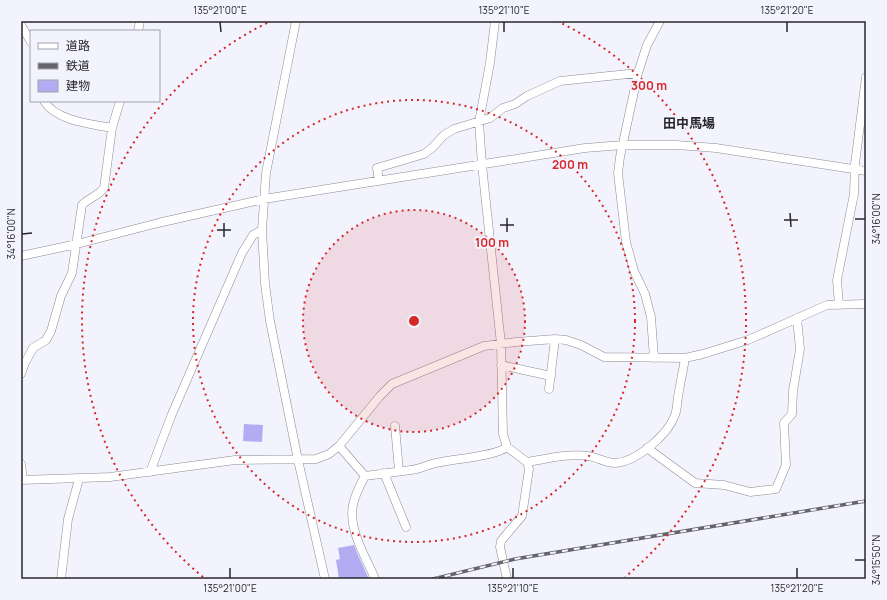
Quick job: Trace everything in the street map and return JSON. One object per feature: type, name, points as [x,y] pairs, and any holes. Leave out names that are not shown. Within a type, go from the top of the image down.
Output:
[{"type":"street","points":[[296,21],[266,173],[262,230],[265,284],[270,321],[298,460],[325,579]]},
{"type":"street","points":[[495,21],[491,56],[479,122],[482,164],[501,344],[503,434],[507,447],[527,462],[529,469],[522,516],[501,541],[500,547],[507,579]]},
{"type":"street","points":[[654,358],[651,318],[645,294],[634,271],[626,242],[618,173],[638,73],[647,45],[660,21]]},
{"type":"street","points":[[21,25],[30,40]]},
{"type":"street","points":[[378,181],[377,168],[424,154],[444,135],[454,129],[490,118],[503,108],[515,104],[527,96],[560,82],[638,73]]},
{"type":"street","points":[[839,305],[837,280],[854,194],[855,169],[866,77]]},
{"type":"street","points":[[44,102],[46,105],[64,118],[112,128]]},
{"type":"street","points":[[21,374],[33,348],[46,340],[51,331],[61,296],[72,273],[82,205],[88,199],[100,194],[104,188],[112,128],[120,102]]},
{"type":"street","points":[[21,256],[264,199],[585,148],[623,145],[678,145],[716,148],[866,171]]},
{"type":"street","points":[[150,472],[172,414],[242,253],[253,235],[262,230]]},
{"type":"street","points":[[21,464],[22,480],[110,477],[235,460],[316,459],[329,454],[339,446],[380,396],[392,384],[484,346],[555,339],[566,340],[604,357],[685,358],[748,340],[827,305],[866,304]]},
{"type":"street","points":[[647,448],[695,483],[724,485],[750,492],[776,489],[786,465],[784,423],[792,414],[793,391],[800,349],[798,318]]},
{"type":"street","points":[[549,389],[555,339]]},
{"type":"street","points":[[527,462],[576,455],[590,456],[602,462],[615,463],[636,456],[647,448],[668,428],[675,415],[685,358]]},
{"type":"street","points":[[501,365],[550,376]]},
{"type":"street","points":[[395,426],[399,471]]},
{"type":"street","points":[[339,446],[365,476]]},
{"type":"street","points":[[365,476],[412,470],[430,464],[504,450],[507,447]]},
{"type":"street","points":[[384,473],[406,527]]},
{"type":"street","points":[[365,476],[353,505],[353,520],[357,537],[375,579]]},
{"type":"street","points":[[61,579],[68,519],[79,479]]},
{"type":"building","points":[[244,424],[263,425],[262,442],[243,441]]},
{"type":"building","points":[[354,545],[369,579],[339,579],[336,560],[340,559],[338,548]]},
{"type":"railway","points":[[433,579],[515,559],[866,501]]},
{"type":"district","name":"田中馬場","points":[[689,123]]}]
